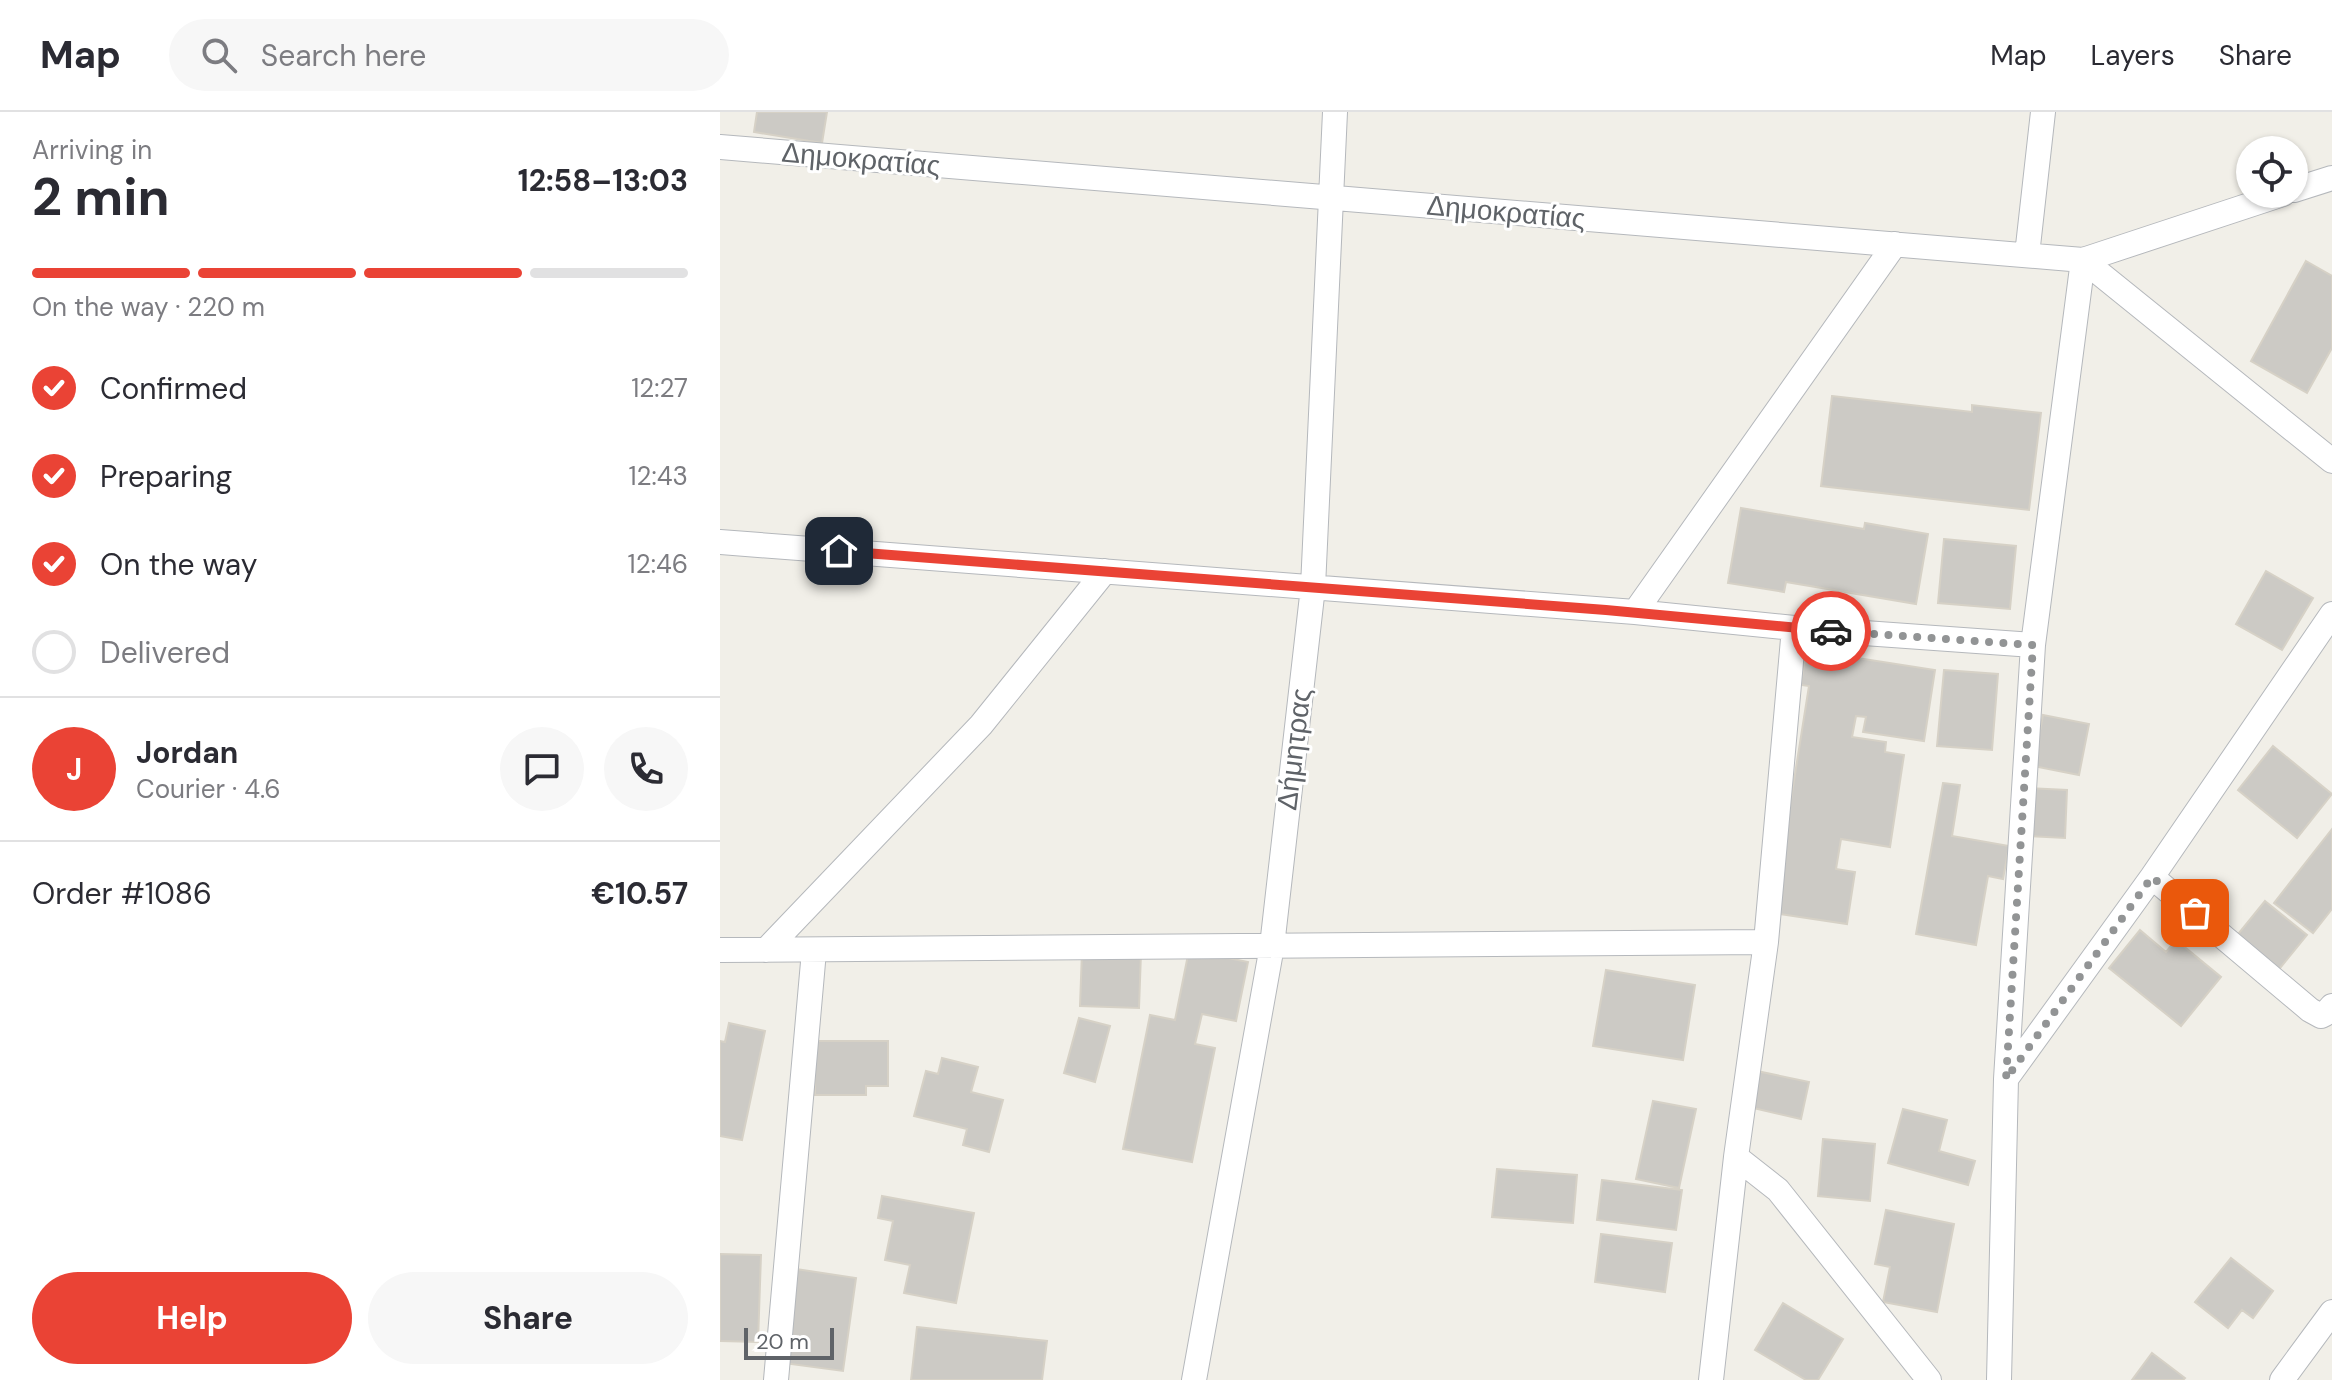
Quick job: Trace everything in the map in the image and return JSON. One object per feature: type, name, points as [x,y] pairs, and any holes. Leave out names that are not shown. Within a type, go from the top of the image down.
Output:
[{"type":"street","name":"Δήμητρας","points":[[1194,1380],[1272,946],[1313,587],[1335,112]]},
{"type":"street","points":[[2027,255],[2043,112]]},
{"type":"street","name":"Δημοκρατίας","points":[[720,147],[2083,260],[2241,208]]},
{"type":"street","points":[[2308,186],[2332,178]]},
{"type":"street","points":[[1635,612],[1895,244]]},
{"type":"street","points":[[2083,260],[2332,461]]},
{"type":"street","points":[[1999,1380],[2006,1079],[2033,645],[2083,260]]},
{"type":"street","points":[[720,542],[2033,645]]},
{"type":"street","points":[[766,950],[981,725],[1105,571]]},
{"type":"street","points":[[2006,1079],[2152,877],[2332,614]]},
{"type":"street","points":[[1711,1380],[1736,1157],[1766,942],[1794,628]]},
{"type":"street","points":[[2152,877],[2310,1010],[2321,1016],[2332,1006]]},
{"type":"street","points":[[720,950],[1766,942]]},
{"type":"street","points":[[776,1380],[814,951]]},
{"type":"street","points":[[1736,1157],[1778,1190],[1929,1380]]},
{"type":"street","points":[[2282,1380],[2332,1312]]},
{"type":"building","points":[[757,112],[827,112],[822,143],[754,132]]},
{"type":"building","points":[[2306,261],[2332,276],[2332,348],[2307,393],[2251,361]]},
{"type":"building","points":[[1832,396],[1972,412],[1972,405],[2041,413],[2029,510],[1821,486]]},
{"type":"building","points":[[1741,508],[1864,529],[1865,523],[1928,534],[1916,604],[1786,582],[1784,592],[1728,583]]},
{"type":"building","points":[[1944,539],[2016,546],[2010,609],[1938,603]]},
{"type":"building","points":[[2266,571],[2313,598],[2282,650],[2236,624]]},
{"type":"building","points":[[1806,650],[1935,670],[1924,741],[1863,732],[1866,717],[1856,716],[1852,737],[1886,742],[1885,752],[1904,755],[1890,847],[1841,839],[1836,869],[1855,872],[1847,924],[1773,913],[1809,686],[1801,685]]},
{"type":"building","points":[[1944,670],[1998,674],[1992,750],[1937,746]]},
{"type":"building","points":[[2043,715],[2089,724],[2079,775],[2033,766]]},
{"type":"building","points":[[2273,746],[2332,794],[2297,838],[2238,790]]},
{"type":"building","points":[[1943,783],[1960,785],[1952,836],[2009,846],[2003,879],[1988,876],[1976,945],[1916,934]]},
{"type":"building","points":[[2028,788],[2067,790],[2065,838],[2026,836]]},
{"type":"building","points":[[2332,829],[2332,909],[2313,933],[2274,903]]},
{"type":"building","points":[[2265,901],[2307,935],[2276,973],[2234,939]]},
{"type":"building","points":[[2140,930],[2166,952],[2176,940],[2221,977],[2181,1026],[2109,968]]},
{"type":"building","points":[[1189,950],[1248,962],[1236,1021],[1202,1014],[1195,1044],[1215,1048],[1192,1162],[1123,1149],[1150,1015],[1175,1020]]},
{"type":"building","points":[[1082,951],[1141,953],[1139,1008],[1080,1006]]},
{"type":"building","points":[[1606,970],[1695,985],[1683,1060],[1593,1046]]},
{"type":"building","points":[[1079,1018],[1110,1026],[1095,1082],[1064,1073]]},
{"type":"building","points":[[729,1023],[765,1031],[742,1140],[720,1136],[720,1041],[725,1042]]},
{"type":"building","points":[[815,1041],[888,1041],[888,1086],[866,1086],[866,1095],[815,1095]]},
{"type":"building","points":[[942,1058],[978,1067],[971,1092],[1003,1100],[989,1152],[963,1145],[967,1129],[914,1116],[926,1071],[938,1074]]},
{"type":"building","points":[[1757,1071],[1809,1082],[1801,1119],[1749,1107]]},
{"type":"building","points":[[1653,1101],[1696,1109],[1679,1188],[1636,1179]]},
{"type":"building","points":[[1903,1109],[1947,1120],[1939,1151],[1975,1161],[1968,1185],[1888,1163]]},
{"type":"building","points":[[1823,1139],[1875,1144],[1870,1201],[1818,1196]]},
{"type":"building","points":[[1497,1169],[1577,1175],[1573,1223],[1492,1217]]},
{"type":"building","points":[[1602,1180],[1682,1190],[1676,1230],[1597,1220]]},
{"type":"building","points":[[882,1196],[974,1213],[956,1303],[904,1293],[910,1265],[885,1260],[893,1221],[878,1218]]},
{"type":"building","points":[[1886,1210],[1954,1224],[1937,1312],[1883,1302],[1890,1267],[1875,1264]]},
{"type":"building","points":[[1601,1234],[1672,1243],[1665,1292],[1595,1282]]},
{"type":"building","points":[[720,1254],[761,1255],[758,1342],[720,1341]]},
{"type":"building","points":[[2231,1258],[2273,1291],[2253,1318],[2242,1310],[2228,1328],[2195,1302]]},
{"type":"building","points":[[796,1269],[856,1278],[843,1371],[783,1363]]},
{"type":"building","points":[[1783,1303],[1843,1339],[1818,1380],[1806,1380],[1755,1350]]},
{"type":"building","points":[[917,1327],[1047,1341],[1042,1380],[911,1380]]},
{"type":"building","points":[[2152,1353],[2185,1378],[2132,1380]]},
{"type":"way so far","points":[[1831,631],[2033,645],[2006,1079],[2152,877],[2195,913]]},
{"type":"route","points":[[839,551],[1606,610],[1831,631]]}]
